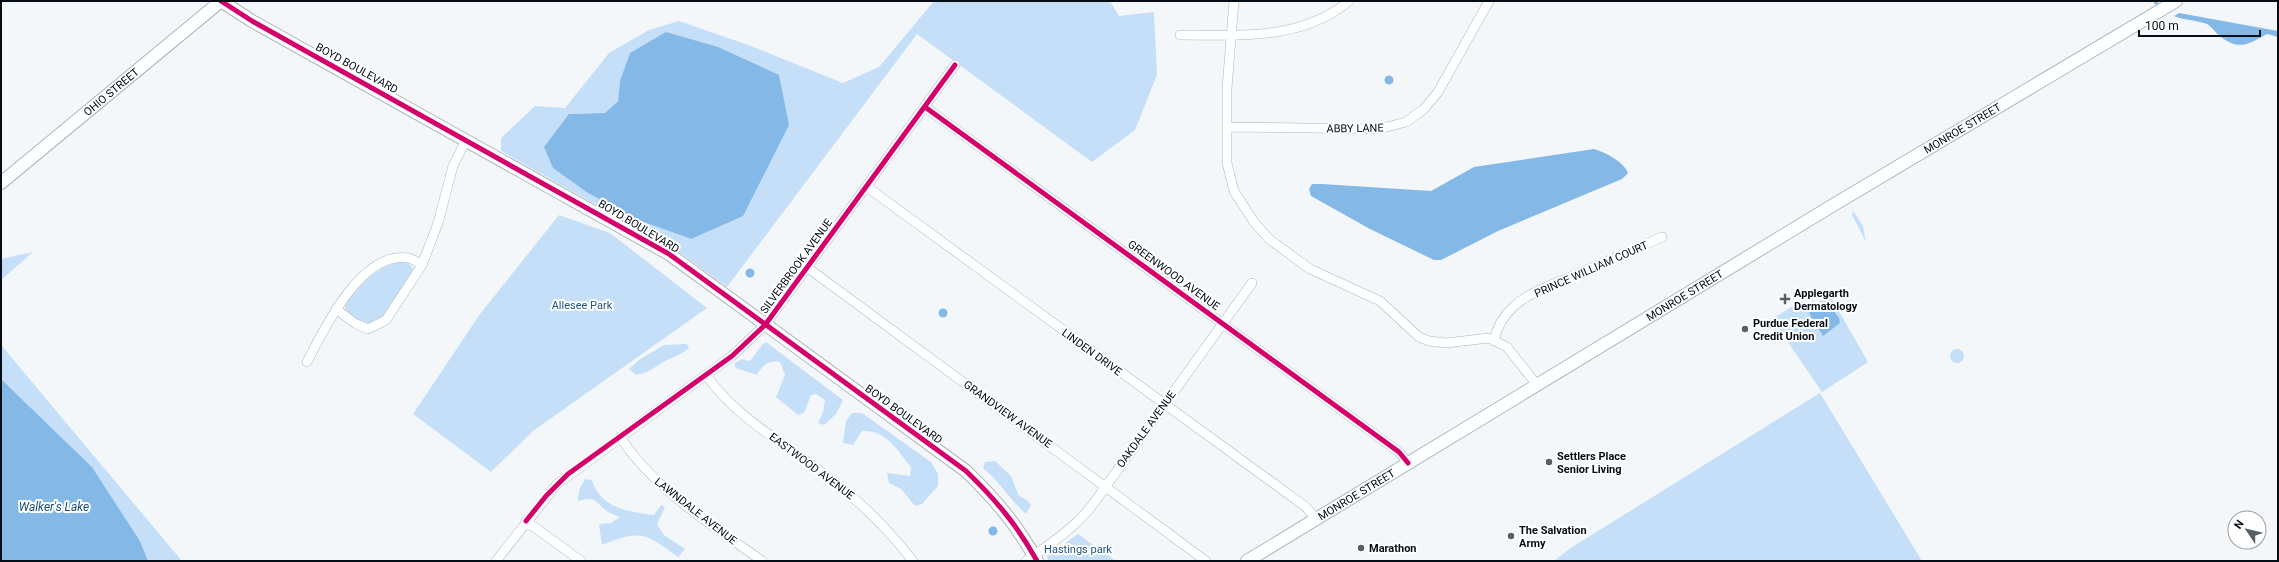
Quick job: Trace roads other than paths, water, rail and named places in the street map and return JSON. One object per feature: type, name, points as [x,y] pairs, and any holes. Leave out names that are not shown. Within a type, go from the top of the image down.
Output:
[{"type":"street","name":"BOYD BOULEVARD","points":[[221,1],[252,21],[668,254],[966,471],[994,497],[1011,518],[1032,559]]},
{"type":"street","name":"OHIO STREET","points":[[1,183],[221,1]]},
{"type":"street","points":[[1234,1],[1227,88],[1227,163],[1234,191],[1254,222],[1269,239],[1310,269],[1380,301],[1419,337],[1439,343],[1475,338],[1489,338],[1507,347],[1537,385]]},
{"type":"street","points":[[1180,35],[1260,35],[1301,28],[1337,11],[1349,1]]},
{"type":"street","name":"ABBY LANE","points":[[1227,127],[1379,129],[1406,122],[1424,109],[1438,92],[1489,1]]},
{"type":"street","name":"MONROE STREET","points":[[1247,561],[2176,1]]},
{"type":"street","name":"SILVERBROOK AVENUE","points":[[496,561],[526,521],[557,484],[732,356],[766,325],[955,65]]},
{"type":"street","name":"GREENWOOD AVENUE","points":[[925,107],[1399,452],[1408,463]]},
{"type":"street","points":[[336,309],[356,324],[368,329],[386,320],[422,264],[438,223],[453,166],[466,140]]},
{"type":"street","name":"LINDEN DRIVE","points":[[867,187],[1164,405],[1306,507],[1316,519]]},
{"type":"street","name":"PRINCE WILLIAM COURT","points":[[1494,341],[1497,327],[1504,317],[1514,306],[1525,299],[1544,288],[1662,237]]},
{"type":"street","points":[[307,362],[336,309],[346,295],[363,277],[385,262],[409,258],[422,264]]},
{"type":"street","name":"GRANDVIEW AVENUE","points":[[808,268],[1206,561]]},
{"type":"street","name":"OAKDALE AVENUE","points":[[1032,559],[1076,525],[1106,486],[1252,282]]},
{"type":"street","name":"EASTWOOD AVENUE","points":[[706,375],[731,405],[852,495],[896,538],[913,561]]},
{"type":"street","name":"LAWNDALE AVENUE","points":[[620,437],[632,455],[666,491],[762,561]]},
{"type":"street","points":[[526,521],[581,561]]},
{"type":"water","points":[[2179,13],[2278,31],[2278,37],[2267,34],[2249,43],[2239,45],[2233,44],[2221,37],[2207,24],[2174,16]]},
{"type":"water","points":[[666,32],[718,47],[779,75],[789,125],[743,216],[691,239],[638,220],[588,193],[553,168],[544,147],[569,114],[605,113],[618,101],[620,81],[630,53]]},
{"type":"water","points":[[1389,75],[1394,80],[1389,85],[1384,80]]},
{"type":"water","points":[[1594,149],[1614,158],[1623,165],[1628,173],[1622,179],[1498,231],[1441,260],[1434,260],[1370,229],[1311,196],[1309,189],[1312,184],[1322,184],[1431,191],[1474,167]]},
{"type":"water","points":[[750,268],[755,273],[750,278],[745,273]]},
{"type":"water","points":[[1827,302],[1839,318],[1840,323],[1823,336],[1809,313],[1821,304]]},
{"type":"water","points":[[941,309],[945,309],[947,313],[945,317],[941,317],[939,315],[939,311]]},
{"type":"water","name":"Walker's Lake","points":[[1,379],[92,467],[140,541],[148,561],[1,561]]},
{"type":"water","points":[[993,526],[998,531],[993,536],[988,531]]},
{"type":"waterway","points":[[2154,1],[2157,4]]},
{"type":"place","name":"Applegarth Dermatology","points":[[1785,299]]},
{"type":"place","name":"Purdue Federal Credit Union","points":[[1745,329]]},
{"type":"place","name":"Settlers Place Senior Living","points":[[1549,462]]},
{"type":"place","name":"The Salvation Army","points":[[1511,536]]},
{"type":"place","name":"Marathon","points":[[1361,548]]},
{"type":"park label","name":"Allesee Park","points":[[582,305]]},
{"type":"park label","name":"Hastings park","points":[[1078,549]]}]
